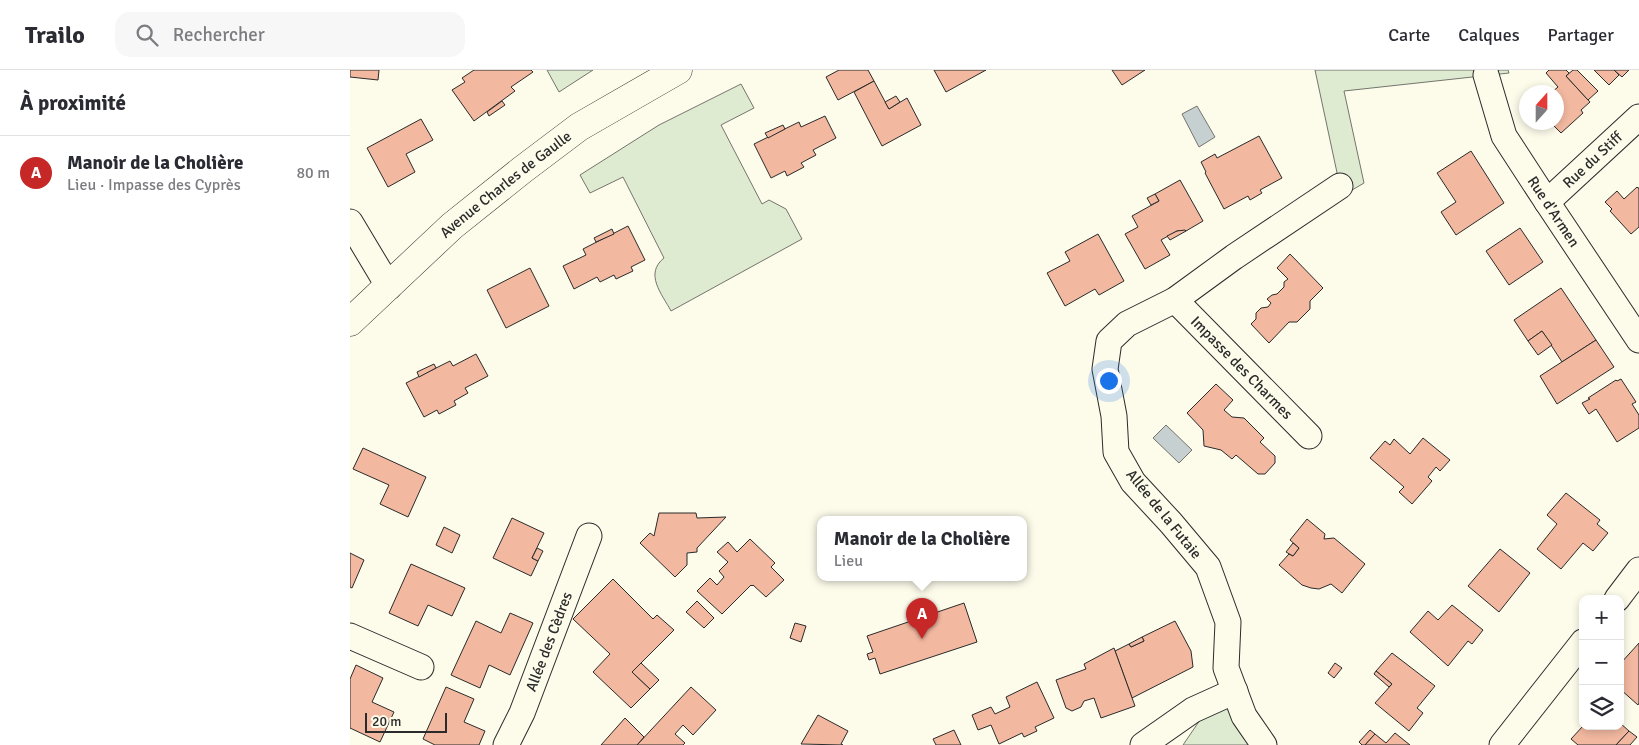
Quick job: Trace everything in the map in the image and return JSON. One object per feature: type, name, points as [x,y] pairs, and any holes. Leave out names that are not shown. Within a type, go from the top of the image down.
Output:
[{"type":"street","name":"Avenue Charles de Gaulle","points":[[350,322],[452,226],[522,170],[579,127],[678,70]]},
{"type":"street","name":"Rue d'Armen","points":[[1486,74],[1504,136],[1639,340]]},
{"type":"street","name":"Rue du Stiff","points":[[1547,202],[1639,117]]},
{"type":"street","name":"Allée de la Futaie","points":[[1264,745],[1244,716],[1226,668],[1228,622],[1208,567],[1171,522],[1133,482],[1116,452],[1114,416],[1105,369],[1109,342],[1127,324],[1175,300],[1234,257],[1340,186]]},
{"type":"street","points":[[350,222],[389,287]]},
{"type":"street","name":"Impasse des Charmes","points":[[1175,300],[1309,436]]},
{"type":"street","name":"Allée des Cèdres","points":[[506,745],[522,712],[589,536]]},
{"type":"street","points":[[1620,595],[1639,570]]},
{"type":"street","points":[[350,636],[422,667]]},
{"type":"street","points":[[1502,745],[1579,647]]},
{"type":"street","points":[[1143,745],[1192,710],[1235,691]]},
{"type":"green space","points":[[547,70],[593,70],[559,92]]},
{"type":"green space","points":[[1315,70],[1508,70],[1509,73],[1344,91],[1364,183],[1342,196]]},
{"type":"green space","points":[[741,84],[754,108],[721,125],[762,204],[769,200],[786,209],[802,239],[671,311],[655,277],[658,264],[664,258],[623,177],[590,193],[580,175],[659,125]]},
{"type":"green space","points":[[1235,691],[1254,745],[1183,745],[1202,717]]},
{"type":"shaded area","points":[[1197,106],[1215,137],[1199,147],[1182,114]]},
{"type":"shaded area","points":[[1166,425],[1192,450],[1179,463],[1153,438]]},
{"type":"building","points":[[350,70],[379,70],[378,80],[350,77]]},
{"type":"building","points":[[474,70],[531,70],[533,72],[511,87],[515,91],[474,121],[452,90],[465,82],[462,78]]},
{"type":"building","points":[[839,70],[868,70],[874,81],[838,100],[826,77]]},
{"type":"building","points":[[934,70],[986,70],[946,92]]},
{"type":"building","points":[[1112,70],[1145,70],[1122,85]]},
{"type":"building","points":[[1549,70],[1566,70],[1569,73],[1566,76],[1590,102],[1581,110],[1583,113],[1561,133],[1558,130],[1564,130],[1564,85],[1556,85],[1546,73]]},
{"type":"building","points":[[1573,70],[1577,70],[1598,91],[1588,100],[1566,76]]},
{"type":"building","points":[[1594,70],[1614,70],[1619,75],[1609,85]]},
{"type":"building","points":[[1614,70],[1629,70],[1622,77]]},
{"type":"building","points":[[874,81],[889,109],[907,98],[921,125],[882,146],[854,92]]},
{"type":"building","points":[[896,96],[900,102],[889,109],[885,102]]},
{"type":"building","points":[[502,101],[505,105],[489,116],[487,112]]},
{"type":"building","points":[[825,116],[836,138],[813,150],[816,155],[801,163],[804,167],[787,176],[785,171],[771,178],[754,144],[799,122],[801,127]]},
{"type":"building","points":[[421,119],[433,140],[406,154],[415,172],[388,187],[367,148]]},
{"type":"building","points":[[783,125],[785,129],[768,138],[765,133]]},
{"type":"building","points":[[1259,136],[1282,178],[1260,190],[1262,193],[1250,200],[1248,196],[1224,209],[1201,162],[1215,154],[1217,158]]},
{"type":"building","points":[[1471,151],[1504,203],[1456,235],[1441,212],[1456,202],[1437,173]]},
{"type":"building","points":[[1180,180],[1203,221],[1186,231],[1177,231],[1161,240],[1170,255],[1145,269],[1125,234],[1138,227],[1132,216],[1159,201],[1155,194]]},
{"type":"building","points":[[1637,187],[1639,188],[1639,227],[1631,234],[1610,211],[1612,209],[1605,202],[1617,191],[1624,199]]},
{"type":"building","points":[[1155,194],[1159,201],[1151,205],[1147,198]]},
{"type":"building","points":[[628,226],[645,260],[631,267],[633,271],[616,279],[614,275],[600,282],[597,277],[574,289],[563,266],[586,255],[583,249]]},
{"type":"building","points":[[1520,228],[1543,262],[1509,285],[1486,251]]},
{"type":"building","points":[[612,229],[614,234],[596,242],[594,238]]},
{"type":"building","points":[[1185,230],[1170,240],[1167,236],[1177,231]]},
{"type":"building","points":[[1098,234],[1124,281],[1099,295],[1095,289],[1065,306],[1047,273],[1070,261],[1065,252]]},
{"type":"building","points":[[1290,254],[1323,288],[1310,301],[1310,309],[1297,322],[1289,322],[1269,343],[1251,324],[1256,319],[1256,313],[1261,308],[1268,307],[1271,303],[1267,299],[1277,294],[1284,287],[1284,282],[1288,279],[1277,268]]},
{"type":"building","points":[[530,268],[549,306],[506,328],[487,290]]},
{"type":"building","points":[[1561,288],[1596,340],[1562,362],[1542,331],[1528,341],[1514,320]]},
{"type":"building","points":[[1542,331],[1552,345],[1538,355],[1528,341]]},
{"type":"building","points":[[1596,340],[1614,367],[1557,404],[1540,376]]},
{"type":"building","points":[[476,354],[488,376],[465,388],[468,393],[454,401],[456,405],[439,414],[437,410],[424,417],[406,383],[450,361],[453,366]]},
{"type":"building","points":[[434,364],[436,368],[419,377],[417,372]]},
{"type":"building","points":[[1621,379],[1636,402],[1632,404],[1639,415],[1639,428],[1617,442],[1596,409],[1589,414],[1582,403],[1616,380]]},
{"type":"building","points":[[1216,384],[1233,400],[1224,410],[1232,417],[1244,418],[1264,438],[1260,442],[1275,456],[1275,463],[1265,474],[1258,474],[1236,455],[1232,459],[1221,450],[1204,446],[1203,430],[1187,413]]},
{"type":"building","points":[[1423,438],[1450,460],[1440,471],[1436,467],[1428,477],[1432,481],[1412,504],[1399,492],[1404,487],[1370,458],[1385,441],[1390,445],[1394,439],[1410,454]]},
{"type":"building","points":[[363,448],[426,477],[408,517],[380,504],[389,485],[353,469]]},
{"type":"building","points":[[1566,493],[1600,520],[1597,524],[1608,533],[1593,551],[1583,543],[1561,569],[1537,549],[1557,524],[1547,515]]},
{"type":"building","points":[[659,513],[696,513],[697,518],[726,517],[697,548],[697,552],[687,553],[687,565],[675,577],[640,543],[650,533],[654,536]]},
{"type":"building","points":[[512,518],[544,533],[532,558],[538,561],[531,576],[493,558]]},
{"type":"building","points":[[1307,519],[1325,534],[1324,539],[1334,538],[1365,564],[1342,593],[1331,584],[1319,589],[1302,585],[1279,565],[1289,554],[1293,556],[1299,548],[1290,540]]},
{"type":"building","points":[[444,527],[460,535],[452,553],[436,545]]},
{"type":"building","points":[[750,539],[775,563],[771,567],[784,580],[766,597],[751,585],[722,614],[697,591],[710,578],[717,585],[724,577],[719,571],[728,562],[717,552],[728,542],[737,552]]},
{"type":"building","points":[[1293,543],[1299,548],[1293,556],[1286,552]]},
{"type":"building","points":[[537,548],[543,551],[538,561],[532,558]]},
{"type":"building","points":[[1500,549],[1530,573],[1499,612],[1468,586]]},
{"type":"building","points":[[350,553],[364,560],[352,588],[350,587]]},
{"type":"building","points":[[411,564],[465,588],[452,616],[428,605],[418,626],[389,613]]},
{"type":"building","points":[[613,579],[653,619],[657,615],[674,630],[632,672],[650,689],[631,708],[593,672],[610,654],[573,619]]},
{"type":"building","points":[[697,601],[714,618],[704,628],[686,612]]},
{"type":"building","points":[[964,603],[977,642],[880,674],[875,658],[869,660],[867,654],[873,652],[867,636]]},
{"type":"building","points":[[1452,605],[1483,630],[1472,644],[1468,641],[1448,666],[1410,632],[1428,611],[1438,620]]},
{"type":"building","points":[[510,613],[533,623],[510,675],[489,665],[480,688],[451,675],[476,621],[501,633]]},
{"type":"building","points":[[1175,621],[1191,651],[1193,667],[1132,698],[1115,651],[1129,644],[1131,647],[1144,641],[1142,637]]},
{"type":"building","points":[[795,623],[806,626],[801,642],[790,638]]},
{"type":"building","points":[[1142,637],[1144,641],[1131,647],[1129,644]]},
{"type":"building","points":[[1639,643],[1638,705],[1624,693],[1624,660]]},
{"type":"building","points":[[1114,648],[1135,706],[1101,718],[1094,698],[1084,701],[1081,707],[1072,711],[1066,708],[1056,680],[1086,669],[1084,664]]},
{"type":"building","points":[[1392,653],[1435,686],[1417,708],[1423,713],[1409,731],[1375,703],[1392,684],[1376,671]]},
{"type":"building","points":[[641,663],[659,680],[650,689],[632,672]]},
{"type":"building","points":[[1335,663],[1342,668],[1334,678],[1328,673]]},
{"type":"building","points":[[356,665],[383,678],[372,702],[394,712],[380,742],[350,728],[350,679]]},
{"type":"building","points":[[1376,671],[1392,684],[1389,687],[1374,674]]},
{"type":"building","points":[[1037,682],[1054,718],[1035,727],[1037,731],[1024,737],[1022,733],[999,744],[991,725],[978,730],[972,715],[991,707],[995,714],[1010,707],[1006,697]]},
{"type":"building","points":[[446,687],[474,699],[464,722],[485,731],[479,745],[435,745],[423,739]]},
{"type":"building","points":[[691,687],[716,710],[693,735],[683,725],[675,734],[685,743],[683,745],[637,745]]},
{"type":"building","points":[[818,715],[848,731],[841,744],[843,745],[801,744]]},
{"type":"building","points":[[625,718],[644,737],[637,745],[601,745]]},
{"type":"building","points":[[1624,727],[1629,731],[1616,745],[1578,745],[1571,739],[1579,730],[1624,730]]},
{"type":"building","points":[[954,730],[961,745],[936,745],[933,739]]},
{"type":"building","points":[[1370,730],[1375,734],[1365,745],[1362,745],[1359,742]]},
{"type":"building","points":[[1629,731],[1637,737],[1630,745],[1616,745]]},
{"type":"building","points":[[1395,733],[1410,745],[1365,745],[1375,734],[1386,743]]},
{"type":"place","name":"Manoir de la Cholière","points":[[922,639]]}]
